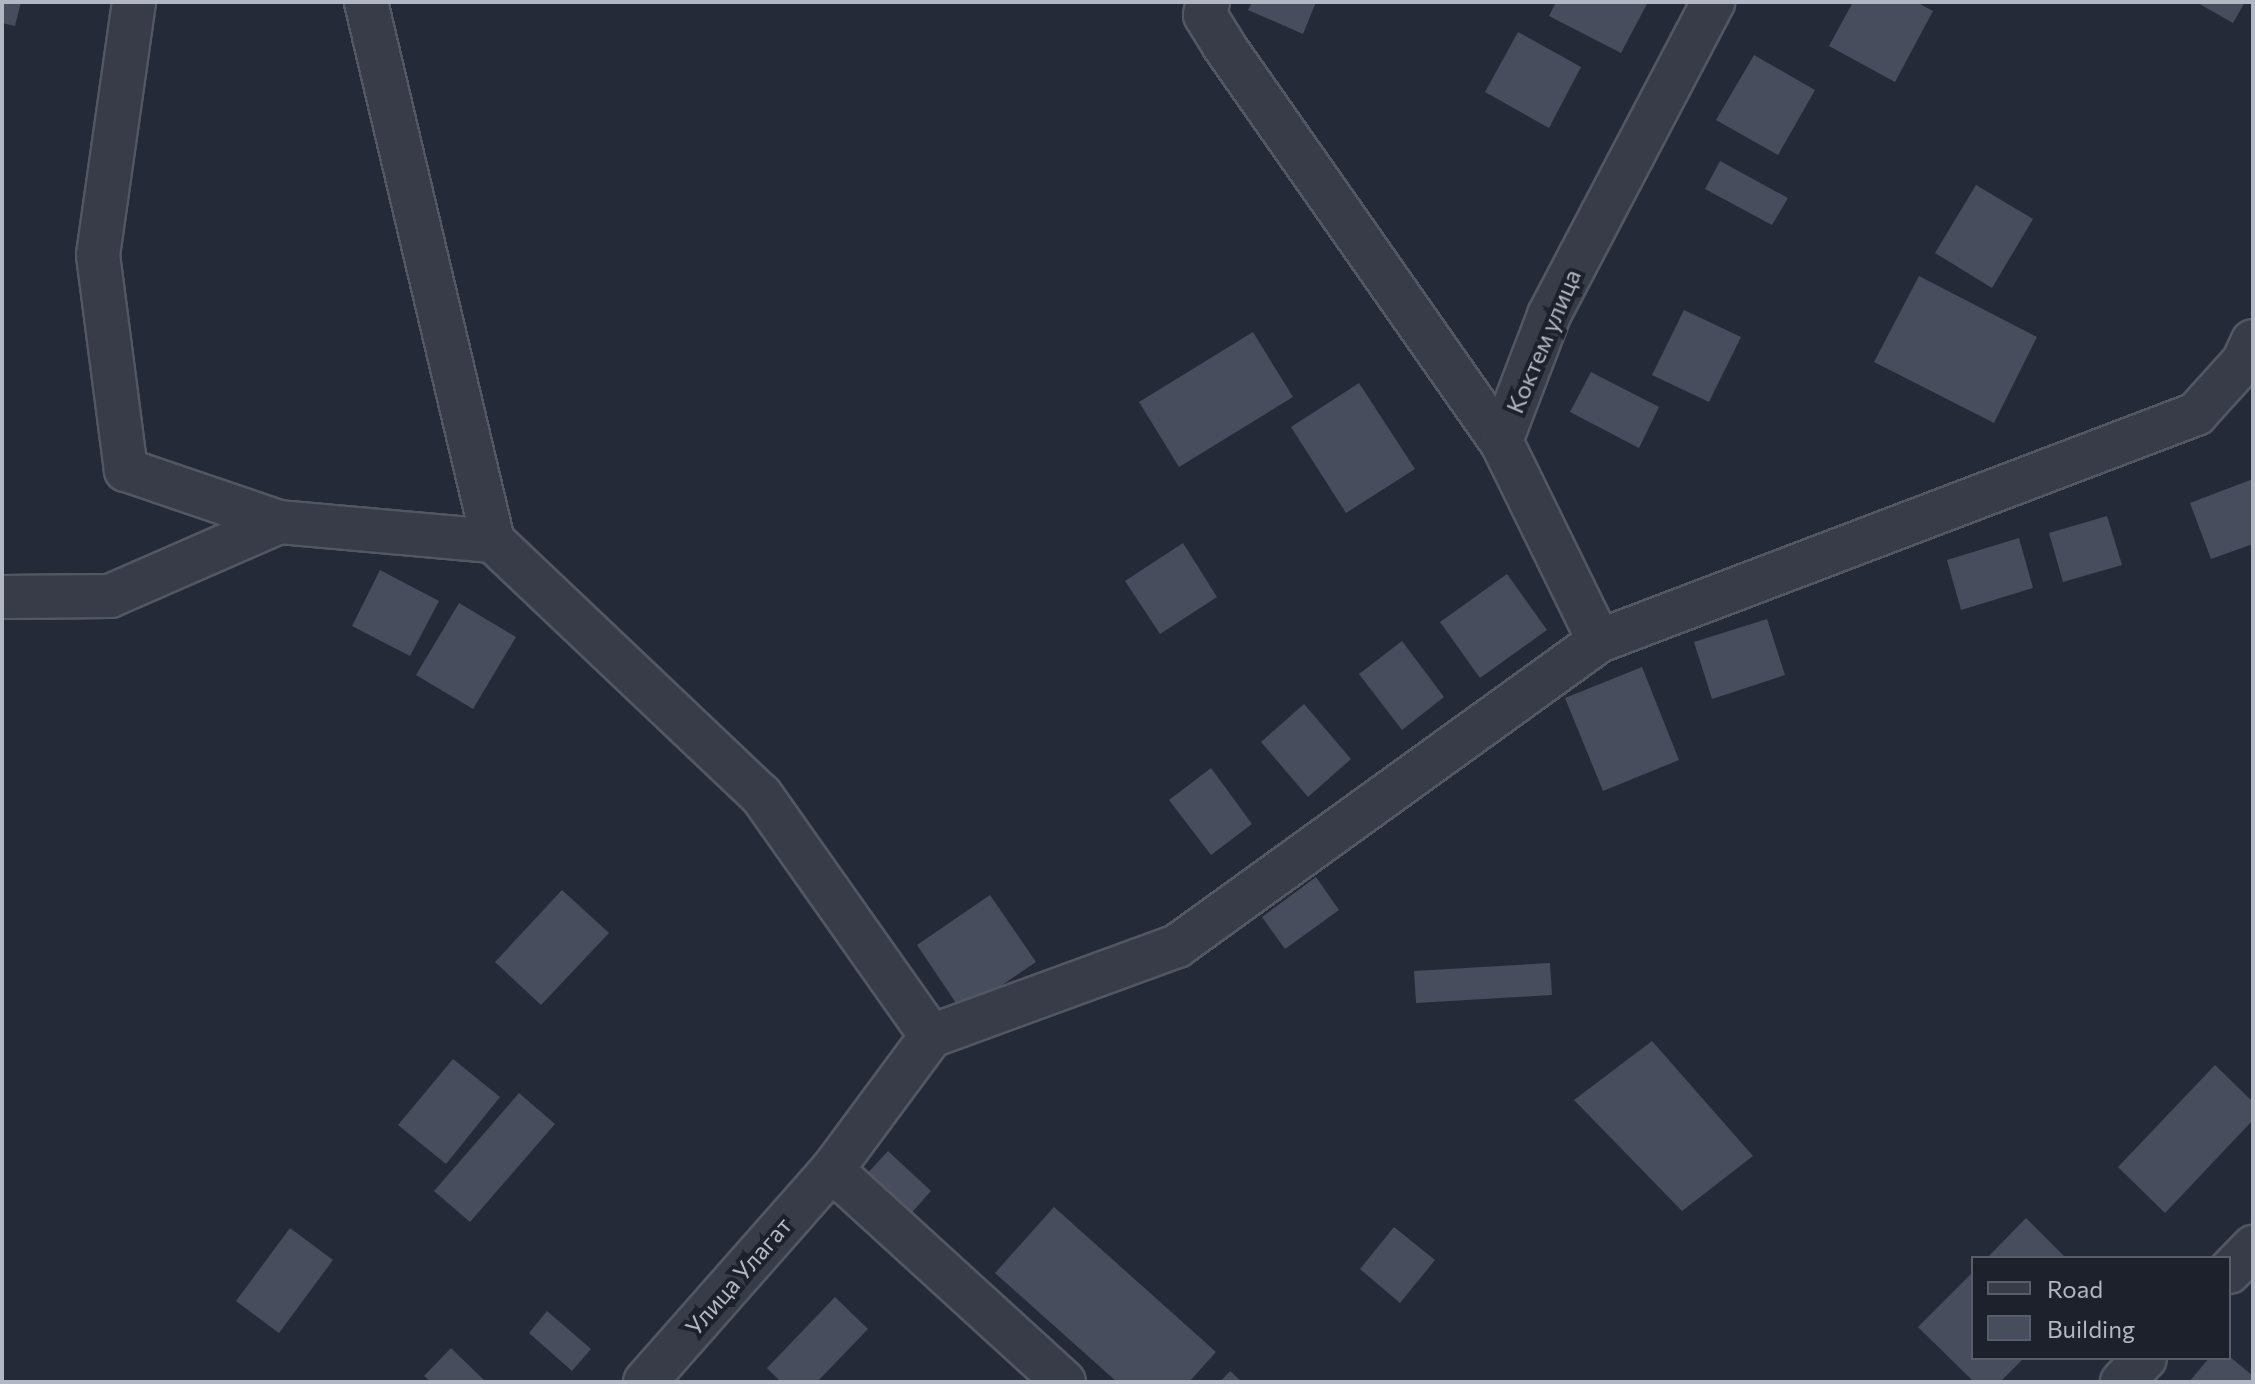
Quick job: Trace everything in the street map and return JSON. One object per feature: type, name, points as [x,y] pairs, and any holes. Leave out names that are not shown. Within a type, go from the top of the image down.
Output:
[{"type":"street","points":[[134,2],[98,255],[126,470],[279,522],[493,541]]},
{"type":"street","points":[[366,2],[493,541],[761,795],[931,1036],[1177,946],[1599,641],[2196,414],[2250,357]]},
{"type":"street","points":[[1208,2],[1205,15],[1224,46],[1501,441]]},
{"type":"street","name":"Коктем улица","points":[[1599,641],[1501,441],[1549,315],[1713,2]]},
{"type":"street","points":[[2,597],[110,596],[279,522]]},
{"type":"street","name":"Улица Улагат","points":[[645,1382],[832,1170],[931,1036]]},
{"type":"street","points":[[832,1170],[1064,1382]]},
{"type":"street","points":[[2231,1270],[2253,1247]]},
{"type":"street","points":[[2122,1382],[2143,1360]]},
{"type":"building","points":[[2,2],[21,2],[15,26],[2,23]]},
{"type":"building","points":[[1252,2],[1316,2],[1303,34],[1248,10]]},
{"type":"building","points":[[1556,2],[1648,2],[1621,53],[1549,16]]},
{"type":"building","points":[[1853,2],[1916,2],[1933,11],[1895,82],[1829,46]]},
{"type":"building","points":[[2196,2],[2245,2],[2233,23]]},
{"type":"building","points":[[1518,32],[1581,67],[1549,128],[1485,92]]},
{"type":"building","points":[[1754,55],[1815,90],[1778,155],[1716,120]]},
{"type":"building","points":[[1720,161],[1788,198],[1772,225],[1705,189]]},
{"type":"building","points":[[1976,185],[2033,219],[1992,288],[1935,253]]},
{"type":"building","points":[[1919,276],[2037,337],[1994,423],[1874,362]]},
{"type":"building","points":[[1684,310],[1741,337],[1709,402],[1652,375]]},
{"type":"building","points":[[1253,332],[1293,397],[1179,467],[1139,402]]},
{"type":"building","points":[[1591,372],[1659,407],[1639,448],[1570,412]]},
{"type":"building","points":[[1359,383],[1415,469],[1346,513],[1291,427]]},
{"type":"building","points":[[2253,479],[2253,544],[2211,559],[2190,503]]},
{"type":"building","points":[[2107,516],[2122,565],[2063,582],[2049,533]]},
{"type":"building","points":[[2019,538],[2033,588],[1961,610],[1947,560]]},
{"type":"building","points":[[1183,543],[1217,597],[1160,634],[1125,581]]},
{"type":"building","points":[[380,570],[439,601],[410,656],[352,626]]},
{"type":"building","points":[[1507,574],[1547,630],[1480,678],[1440,622]]},
{"type":"building","points":[[459,603],[516,637],[473,709],[416,675]]},
{"type":"building","points":[[1767,619],[1785,675],[1712,699],[1694,642]]},
{"type":"building","points":[[1402,641],[1444,697],[1402,730],[1359,674]]},
{"type":"building","points":[[1642,667],[1679,760],[1603,791],[1565,698]]},
{"type":"building","points":[[1304,704],[1351,759],[1308,797],[1261,742]]},
{"type":"building","points":[[1211,768],[1252,824],[1211,855],[1169,800]]},
{"type":"building","points":[[1316,877],[1339,910],[1285,949],[1262,917]]},
{"type":"building","points":[[562,890],[609,933],[541,1005],[495,962]]},
{"type":"building","points":[[990,895],[1036,962],[962,1012],[917,945]]},
{"type":"building","points":[[1550,963],[1552,995],[1416,1003],[1414,971]]},
{"type":"building","points":[[1652,1041],[1753,1156],[1682,1211],[1574,1100]]},
{"type":"building","points":[[453,1059],[500,1097],[446,1164],[398,1125]]},
{"type":"building","points":[[2215,1065],[2253,1102],[2253,1120],[2165,1213],[2118,1167]]},
{"type":"building","points":[[519,1093],[555,1124],[470,1222],[434,1191]]},
{"type":"building","points":[[888,1151],[931,1191],[906,1219],[863,1178]]},
{"type":"building","points":[[1054,1207],[1216,1352],[1189,1382],[1117,1382],[995,1273]]},
{"type":"building","points":[[2026,1218],[2064,1256],[1989,1256]]},
{"type":"building","points":[[1394,1227],[1435,1260],[1400,1303],[1360,1269]]},
{"type":"building","points":[[290,1228],[333,1260],[279,1333],[236,1301]]},
{"type":"building","points":[[1971,1274],[1971,1360],[2022,1360],[2000,1382],[1974,1382],[1918,1327]]},
{"type":"building","points":[[835,1297],[868,1329],[817,1382],[781,1382],[767,1368]]},
{"type":"building","points":[[547,1311],[591,1349],[572,1371],[529,1333]]},
{"type":"building","points":[[451,1348],[486,1382],[431,1382],[424,1376]]},
{"type":"building","points":[[2231,1358],[2253,1376],[2253,1382],[2189,1382],[2207,1360]]},
{"type":"building","points":[[1230,1371],[1242,1382],[1220,1382]]}]
